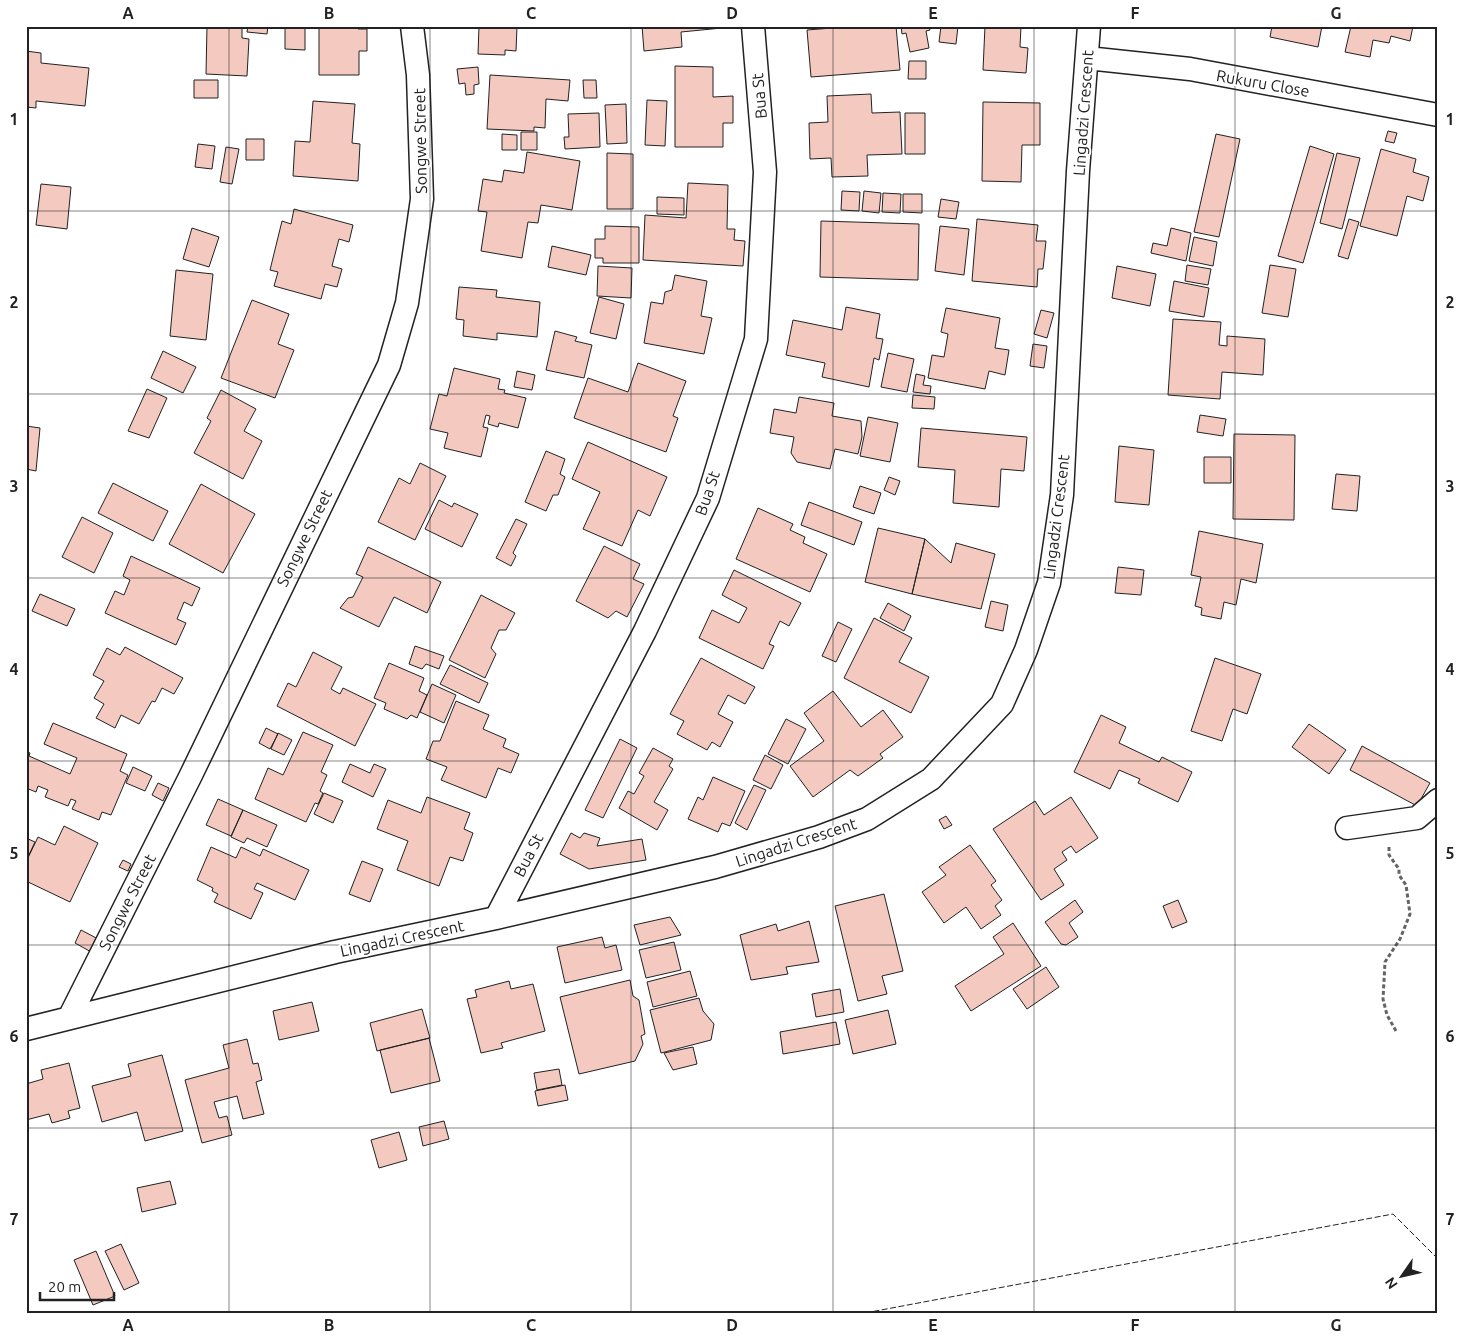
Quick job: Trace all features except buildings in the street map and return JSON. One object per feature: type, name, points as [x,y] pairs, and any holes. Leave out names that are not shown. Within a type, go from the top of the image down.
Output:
[{"type":"street","name":"Songwe Street","points":[[69,1018],[191,775],[389,365],[407,303],[422,199],[418,75],[412,26]]},
{"type":"street","name":"Bua St","points":[[496,918],[645,631],[708,498],[756,339],[766,172],[753,26]]},
{"type":"street","name":"Lingadzi Crescent","points":[[26,1029],[335,952],[496,918],[715,867],[819,837],[867,819],[931,779],[1002,704],[1026,650],[1049,582],[1062,495],[1078,171],[1089,26]]},
{"type":"street","name":"Rukuru Close","points":[[1087,58],[1190,70],[1438,115]]},
{"type":"street","points":[[1347,828],[1417,818],[1438,800]]},
{"type":"path","points":[[1396,1031],[1387,1015],[1383,999],[1385,962],[1400,939],[1410,914],[1406,885],[1389,855],[1389,847],[1402,838],[1414,825],[1417,818]]},
{"type":"fence","points":[[865,1313],[1393,1214],[1438,1259]]}]
